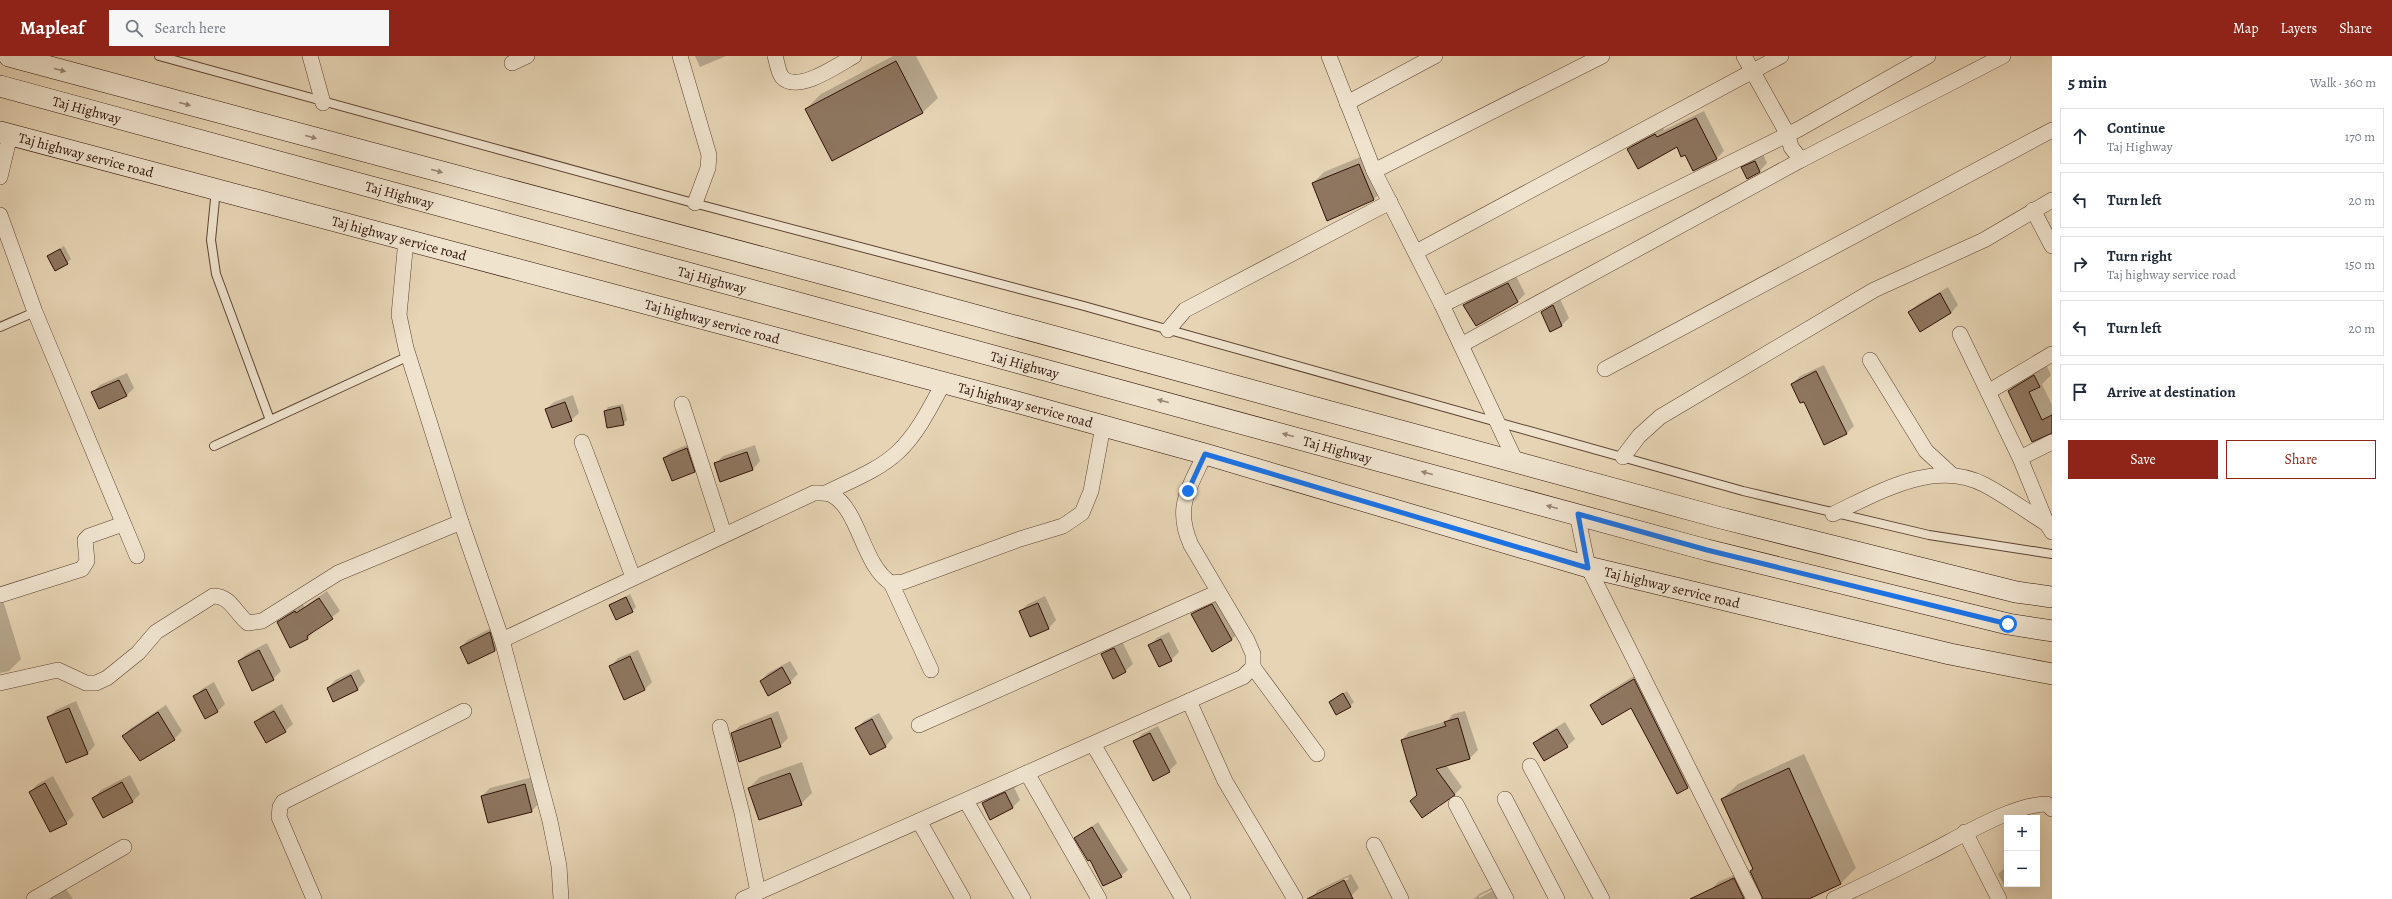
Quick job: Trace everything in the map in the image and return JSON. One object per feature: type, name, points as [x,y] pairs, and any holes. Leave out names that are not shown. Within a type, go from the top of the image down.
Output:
[{"type":"main road","points":[[9,56],[1744,524],[2016,592],[2052,597]]},
{"type":"main road","name":"Taj Highway","points":[[0,86],[1707,550],[2008,624],[2052,631]]},
{"type":"main road","name":"Taj highway service road","points":[[5,134],[944,382],[1205,454],[1588,568],[1942,653],[2052,674]]},
{"type":"street","points":[[310,56],[323,103]]},
{"type":"street","points":[[512,63],[528,56]]},
{"type":"street","points":[[680,56],[710,155],[708,168],[695,203]]},
{"type":"street","points":[[775,56],[781,76],[790,82],[801,82],[854,56]]},
{"type":"street","points":[[1329,56],[1374,171],[1442,305],[1516,462]]},
{"type":"street","points":[[1347,103],[1435,56]]},
{"type":"street","points":[[1374,171],[1602,56]]},
{"type":"street","points":[[1744,56],[1788,135],[1791,147],[1801,160]]},
{"type":"street","points":[[1416,252],[1781,56]]},
{"type":"street","points":[[1442,305],[1788,135],[1928,56]]},
{"type":"street","points":[[1461,344],[1801,160],[2003,56]]},
{"type":"street","points":[[1605,369],[2052,130]]},
{"type":"street","points":[[0,177],[5,134]]},
{"type":"street","points":[[1622,458],[1639,436],[1660,417],[1874,290],[1984,240],[2052,200]]},
{"type":"street","points":[[1168,330],[1185,310],[1390,202]]},
{"type":"street","points":[[2033,210],[2052,246]]},
{"type":"street","points":[[0,214],[35,312],[137,556]]},
{"type":"street","points":[[406,240],[399,296],[399,315],[409,356],[461,522],[502,640],[550,821],[559,866],[561,899]]},
{"type":"street","points":[[1960,334],[2020,458],[2049,528]]},
{"type":"street","points":[[1988,392],[2052,354]]},
{"type":"street","points":[[1870,360],[1926,451],[1952,474],[1984,484],[2049,528]]},
{"type":"street","points":[[826,493],[883,464],[899,452],[916,430],[944,382]]},
{"type":"street","points":[[682,404],[724,534]]},
{"type":"street","points":[[892,583],[903,582],[1020,539],[1063,526],[1082,513],[1091,491],[1103,426]]},
{"type":"street","points":[[582,442],[633,577]]},
{"type":"street","points":[[2020,458],[2052,442]]},
{"type":"street","points":[[743,899],[1243,677],[1252,667],[1253,654],[1247,640],[1218,592],[1184,528],[1182,510],[1188,491],[1205,454]]},
{"type":"street","points":[[1833,514],[1894,486],[1920,478],[1952,474]]},
{"type":"street","points":[[502,640],[724,534],[814,493],[826,493],[833,495],[846,510],[879,573],[892,583],[931,670]]},
{"type":"street","points":[[1578,514],[1588,568],[1754,899]]},
{"type":"street","points":[[0,683],[58,670],[86,683],[96,683],[108,678],[138,653],[156,632],[213,596],[219,595],[228,601],[248,623],[262,621],[338,573],[461,522]]},
{"type":"street","points":[[0,595],[82,569],[88,560],[85,540],[89,536],[123,524]]},
{"type":"street","points":[[918,725],[1218,592]]},
{"type":"street","points":[[1252,667],[1281,703],[1317,754]]},
{"type":"street","points":[[1189,701],[1225,781],[1295,899]]},
{"type":"street","points":[[314,899],[279,817],[280,807],[283,802],[464,711]]},
{"type":"street","points":[[720,727],[742,813],[758,892]]},
{"type":"street","points":[[1093,744],[1183,899]]},
{"type":"street","points":[[1530,766],[1602,899]]},
{"type":"street","points":[[1027,773],[1099,899]]},
{"type":"street","points":[[1505,799],[1557,899]]},
{"type":"street","points":[[966,801],[1023,899]]},
{"type":"street","points":[[1456,804],[1506,899]]},
{"type":"street","points":[[1834,899],[1923,856],[1965,832],[2033,804],[2047,804],[2052,809]]},
{"type":"street","points":[[919,821],[963,899]]},
{"type":"street","points":[[1965,832],[1999,899]]},
{"type":"street","points":[[1374,845],[1401,899]]},
{"type":"street","points":[[34,899],[124,847]]},
{"type":"lane","points":[[159,56],[323,103],[1168,330],[1622,458],[1833,514],[1929,535],[2052,554]]},
{"type":"lane","points":[[216,189],[211,240],[216,274],[270,420]]},
{"type":"lane","points":[[0,327],[35,312]]},
{"type":"lane","points":[[214,446],[409,356]]},
{"type":"building","points":[[896,61],[923,113],[832,161],[805,109]]},
{"type":"building","points":[[1696,118],[1717,159],[1693,171],[1685,155],[1681,157],[1677,147],[1638,169],[1627,149],[1655,134],[1657,137]]},
{"type":"building","points":[[1755,161],[1760,172],[1747,179],[1741,167]]},
{"type":"building","points":[[1359,164],[1374,200],[1327,221],[1312,183]]},
{"type":"building","points":[[60,249],[68,264],[55,271],[47,256]]},
{"type":"building","points":[[1508,283],[1518,302],[1476,326],[1463,305]]},
{"type":"building","points":[[1940,293],[1951,313],[1920,332],[1908,312]]},
{"type":"building","points":[[1553,305],[1562,326],[1550,332],[1541,312]]},
{"type":"building","points":[[1816,371],[1847,434],[1824,445],[1804,402],[1800,403],[1791,384]]},
{"type":"building","points":[[2034,375],[2040,387],[2029,392],[2042,420],[2052,415],[2052,433],[2032,442],[2008,391]]},
{"type":"building","points":[[119,380],[127,396],[99,409],[91,392]]},
{"type":"building","points":[[565,402],[572,421],[552,428],[545,409]]},
{"type":"building","points":[[620,407],[624,425],[607,428],[604,411]]},
{"type":"building","points":[[687,448],[695,472],[672,481],[663,458]]},
{"type":"building","points":[[747,452],[753,470],[720,482],[714,463]]},
{"type":"building","points":[[626,597],[633,612],[616,620],[609,605]]},
{"type":"building","points":[[319,598],[333,619],[307,636],[308,639],[290,648],[277,622],[295,611],[296,613]]},
{"type":"building","points":[[1038,603],[1049,629],[1030,637],[1019,611]]},
{"type":"building","points":[[1212,604],[1232,640],[1212,652],[1191,614]]},
{"type":"building","points":[[490,632],[495,651],[468,664],[460,647]]},
{"type":"building","points":[[1161,639],[1172,661],[1159,667],[1148,645]]},
{"type":"building","points":[[1114,648],[1126,672],[1113,679],[1101,654]]},
{"type":"building","points":[[259,650],[274,680],[252,691],[238,661]]},
{"type":"building","points":[[630,656],[645,690],[624,700],[609,666]]},
{"type":"building","points":[[782,667],[791,683],[768,696],[760,681]]},
{"type":"building","points":[[351,675],[358,690],[333,702],[327,688]]},
{"type":"building","points":[[1634,679],[1688,788],[1677,794],[1631,708],[1602,725],[1590,705]]},
{"type":"building","points":[[206,689],[218,712],[205,719],[193,696]]},
{"type":"building","points":[[1343,693],[1351,707],[1336,715],[1329,702]]},
{"type":"building","points":[[69,708],[88,754],[66,763],[47,717]]},
{"type":"building","points":[[274,711],[286,732],[266,743],[254,722]]},
{"type":"building","points":[[158,712],[175,740],[140,761],[122,736]]},
{"type":"building","points":[[771,718],[781,747],[739,762],[731,733]]},
{"type":"building","points":[[1458,718],[1470,759],[1436,769],[1455,795],[1422,818],[1410,801],[1417,795],[1401,740],[1446,726],[1444,722]]},
{"type":"building","points":[[872,719],[886,747],[870,755],[855,728]]},
{"type":"building","points":[[1557,729],[1568,747],[1544,761],[1533,743]]},
{"type":"building","points":[[1150,733],[1170,772],[1153,781],[1133,741]]},
{"type":"building","points":[[1789,768],[1841,884],[1809,899],[1763,899],[1750,871],[1753,869],[1721,799]]},
{"type":"building","points":[[790,773],[802,805],[759,820],[748,788]]},
{"type":"building","points":[[122,782],[133,802],[103,818],[92,798]]},
{"type":"building","points":[[45,783],[67,824],[50,832],[29,792]]},
{"type":"building","points":[[525,784],[532,812],[488,823],[481,796]]},
{"type":"building","points":[[1005,792],[1013,808],[990,820],[982,803]]},
{"type":"building","points":[[1092,827],[1122,877],[1103,886],[1090,860],[1088,861],[1074,838]]},
{"type":"building","points":[[1734,878],[1744,899],[1690,899]]},
{"type":"building","points":[[1344,880],[1353,899],[1307,899]]},
{"type":"route","points":[[1188,491],[1205,454],[1588,568],[1578,514],[1707,550],[2008,624]]}]
